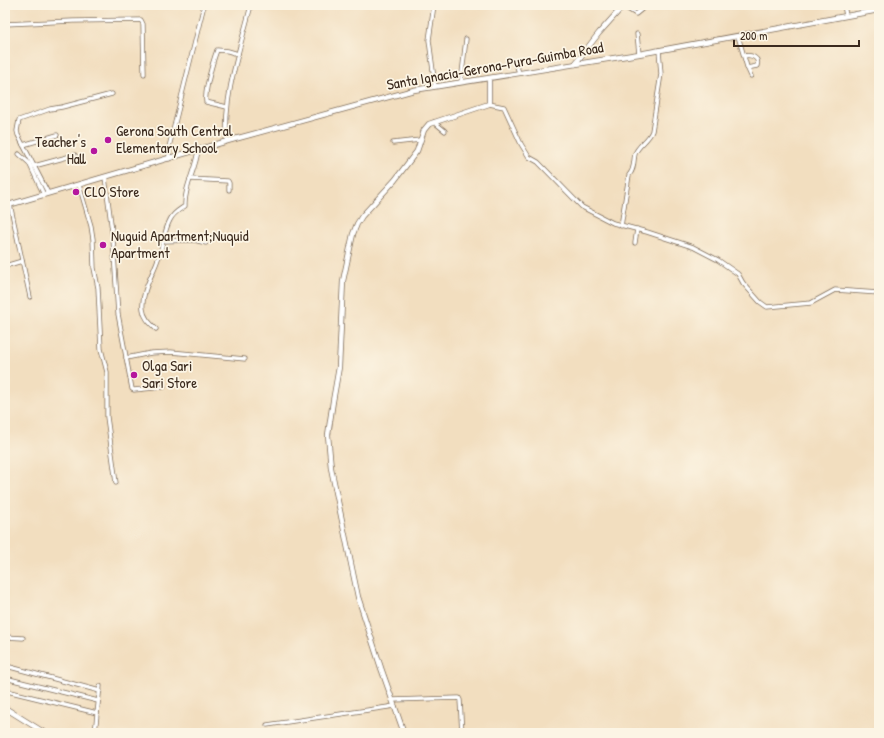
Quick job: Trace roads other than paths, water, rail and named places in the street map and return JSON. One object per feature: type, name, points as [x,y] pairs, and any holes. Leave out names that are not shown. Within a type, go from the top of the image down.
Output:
[{"type":"main road","points":[[575,64],[599,33],[624,5]]},
{"type":"main road","name":"Santa Ignacia-Gerona-Pura-Guimba Road","points":[[8,205],[227,141],[397,94],[434,86],[489,79],[639,54],[878,11]]},
{"type":"main road","points":[[404,733],[358,597],[331,468],[328,435],[339,367],[343,281],[353,234],[357,224],[362,216],[396,180],[417,151],[426,127],[434,122],[489,104],[489,79]]},
{"type":"main road","points":[[5,708],[45,733]]},
{"type":"street","points":[[169,158],[169,147],[204,5]]},
{"type":"street","points":[[227,141],[227,106],[238,54],[251,5]]},
{"type":"street","points":[[434,5],[429,40],[434,86]]},
{"type":"street","points":[[624,5],[636,14],[642,9]]},
{"type":"street","points":[[844,5],[846,16]]},
{"type":"street","points":[[877,5],[878,11]]},
{"type":"street","points":[[5,24],[141,20],[143,24],[144,74]]},
{"type":"street","points":[[637,34],[639,54]]},
{"type":"street","points":[[738,36],[751,76]]},
{"type":"street","points":[[461,82],[466,39]]},
{"type":"street","points":[[227,106],[206,102],[209,80],[217,50],[238,54]]},
{"type":"street","points":[[621,226],[629,175],[632,172],[636,153],[641,145],[651,135],[652,131],[661,74],[659,50]]},
{"type":"street","points":[[744,56],[751,55],[758,62],[757,66],[748,68]]},
{"type":"street","points":[[516,63],[519,73]]},
{"type":"street","points":[[46,194],[17,131],[18,123],[21,119],[53,108],[112,94]]},
{"type":"street","points":[[489,104],[504,107],[520,144],[529,157],[538,162],[582,207],[613,224],[693,247],[718,260],[738,274],[743,283],[767,308],[811,303],[835,290],[879,293]]},
{"type":"street","points":[[434,122],[445,131]]},
{"type":"street","points":[[23,145],[57,135]]},
{"type":"street","points":[[393,143],[420,140]]},
{"type":"street","points":[[156,329],[145,317],[142,307],[146,289],[159,256],[170,219],[177,211],[185,206],[185,200],[197,159],[198,150]]},
{"type":"street","points":[[19,154],[29,163],[46,194]]},
{"type":"street","points":[[34,166],[75,155]]},
{"type":"street","points":[[105,177],[113,239],[118,314],[132,389],[164,386]]},
{"type":"street","points":[[190,179],[228,181],[229,190]]},
{"type":"street","points":[[79,185],[91,226],[93,239],[94,268],[98,288],[101,349],[107,371],[107,417],[116,483]]},
{"type":"street","points":[[8,205],[30,297]]},
{"type":"street","points":[[635,243],[637,230]]},
{"type":"street","points":[[164,241],[194,240],[206,243]]},
{"type":"street","points":[[5,266],[22,261]]},
{"type":"street","points":[[126,358],[151,353],[171,352],[245,359]]},
{"type":"street","points":[[5,637],[23,638]]},
{"type":"street","points":[[10,667],[100,691]]},
{"type":"street","points":[[5,678],[98,701]]},
{"type":"street","points":[[100,686],[95,732],[118,732]]},
{"type":"street","points":[[7,691],[97,713]]},
{"type":"street","points":[[392,700],[459,698],[462,732]]},
{"type":"street","points":[[267,725],[395,706]]},
{"type":"place","name":"Gerona South Central Elementary School","points":[[108,140]]},
{"type":"place","name":"Teacher's Hall","points":[[94,151]]},
{"type":"place","name":"CLO Store","points":[[76,192]]},
{"type":"place","name":"Nuguid Apartment;Nuquid Apartment","points":[[103,245]]},
{"type":"place","name":"Olga Sari Sari Store","points":[[134,375]]}]
